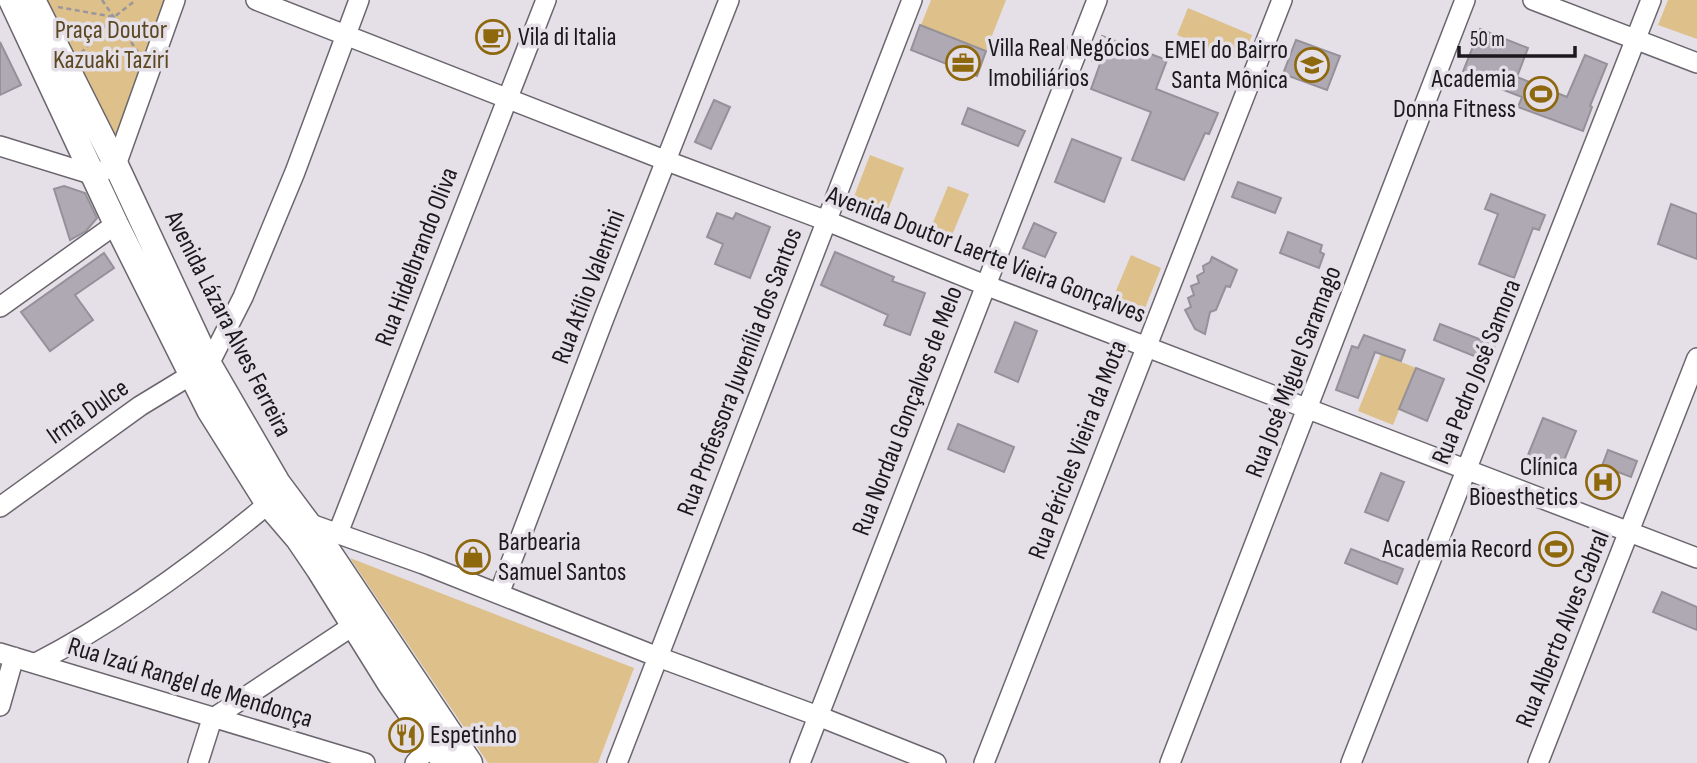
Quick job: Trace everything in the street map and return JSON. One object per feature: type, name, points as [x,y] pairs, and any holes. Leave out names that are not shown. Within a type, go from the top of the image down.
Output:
[{"type":"main road","name":"Avenida Lázara Alves Ferreira","points":[[26,1],[65,68],[105,170],[116,224],[200,369],[308,523],[362,620],[430,757]]},
{"type":"main road","name":"Avenida Lázara Alves Ferreira","points":[[26,1],[200,369],[209,410],[268,504],[362,620],[470,763]]},
{"type":"street","points":[[0,146],[105,170],[151,69],[175,0]]},
{"type":"street","name":"Avenida Doutor Laerte Vieira Gonçalves","points":[[256,0],[985,285],[1697,558]]},
{"type":"street","points":[[200,369],[243,297],[295,172],[359,0]]},
{"type":"street","name":"Rua Hidelbrando Oliva","points":[[338,533],[546,0]]},
{"type":"street","name":"Rua Atílio Valentini","points":[[499,594],[729,0]]},
{"type":"street","name":"Rua Professora Juvenília dos Santos","points":[[617,763],[912,0]]},
{"type":"street","name":"Rua Nordau Gonçalves de Melo","points":[[800,763],[1097,0]]},
{"type":"street","name":"Rua Péricles Vieira da Mota","points":[[984,763],[1282,0]]},
{"type":"street","name":"Rua José Miguel Saramago","points":[[1170,763],[1465,0]]},
{"type":"street","points":[[1533,0],[1697,63]]},
{"type":"street","name":"Rua Pedro José Samora","points":[[1351,763],[1651,0]]},
{"type":"street","points":[[0,307],[116,224]]},
{"type":"street","name":"Rua Alberto Alves Cabral","points":[[1538,763],[1697,358]]},
{"type":"street","name":"Irmã Dulce","points":[[0,507],[140,407],[200,369]]},
{"type":"street","points":[[36,663],[70,645],[163,585],[228,538],[268,504]]},
{"type":"street","points":[[308,523],[936,763]]},
{"type":"street","points":[[198,763],[212,719],[362,620]]},
{"type":"street","points":[[0,706],[7,655]]},
{"type":"street","name":"Rua Izaú Rangel de Mendonça","points":[[7,655],[365,763]]},
{"type":"path","points":[[102,0],[151,69]]},
{"type":"path","points":[[65,68],[114,17],[136,0]]},
{"type":"path","points":[[26,1],[114,17]]},
{"type":"green space","name":"Praça Doutor Kazuaki Taziri","points":[[40,0],[175,0],[117,164]]},
{"type":"green space","points":[[931,0],[1006,0],[986,51],[921,25]]},
{"type":"green space","points":[[1668,0],[1697,0],[1697,39],[1658,25]]},
{"type":"green space","points":[[1188,8],[1252,35],[1242,61],[1177,35]]},
{"type":"green space","points":[[870,155],[904,168],[884,220],[850,207]]},
{"type":"green space","points":[[948,186],[969,194],[948,245],[927,237]]},
{"type":"green space","points":[[1131,255],[1161,268],[1141,318],[1110,305]]},
{"type":"green space","points":[[1381,354],[1416,368],[1393,425],[1358,411]]},
{"type":"green space","points":[[350,558],[634,668],[598,763],[488,763]]},
{"type":"building","name":"Villa Real Negócios Imobiliários","points":[[920,25],[986,51],[977,76],[911,50]]},
{"type":"building","points":[[1480,29],[1528,48],[1517,77],[1567,97],[1585,55],[1607,64],[1583,131],[1518,107],[1522,97],[1462,74]]},
{"type":"building","points":[[1102,36],[1167,60],[1156,89],[1218,113],[1209,134],[1205,133],[1184,180],[1132,160],[1151,112],[1091,89],[1100,64],[1092,61]]},
{"type":"building","name":"EMEI do Bairro Santa Mônica","points":[[1296,40],[1340,56],[1327,90],[1283,74]]},
{"type":"building","points":[[0,42],[21,85],[0,95]]},
{"type":"building","points":[[714,100],[730,107],[711,149],[695,142]]},
{"type":"building","points":[[968,108],[1025,131],[1018,146],[962,124]]},
{"type":"building","points":[[1072,139],[1121,158],[1104,202],[1055,182]]},
{"type":"building","points":[[1238,182],[1281,198],[1275,213],[1232,197]]},
{"type":"building","points":[[64,186],[85,193],[97,218],[86,231],[70,240],[54,189]]},
{"type":"building","points":[[1491,194],[1545,215],[1539,230],[1533,228],[1514,278],[1479,264],[1498,214],[1485,209]]},
{"type":"building","points":[[1671,204],[1697,214],[1697,259],[1658,244]]},
{"type":"building","points":[[717,213],[733,219],[736,213],[770,227],[750,278],[715,264],[723,244],[707,237]]},
{"type":"building","points":[[1034,223],[1056,233],[1045,257],[1023,248]]},
{"type":"building","points":[[1288,232],[1322,245],[1320,252],[1324,254],[1319,268],[1280,253]]},
{"type":"building","points":[[835,252],[894,277],[892,281],[925,293],[910,335],[884,325],[888,315],[821,285]]},
{"type":"building","points":[[104,253],[114,268],[75,295],[93,320],[50,351],[21,312]]},
{"type":"building","points":[[1212,257],[1237,270],[1230,287],[1226,286],[1216,310],[1210,312],[1205,334],[1195,329],[1185,310],[1191,307],[1188,298],[1194,295],[1191,286],[1199,283],[1197,276],[1204,272],[1203,266],[1210,262]]},
{"type":"building","points":[[1015,322],[1037,331],[1018,382],[995,372]]},
{"type":"building","points":[[1440,324],[1495,345],[1489,362],[1434,340]]},
{"type":"building","points":[[1364,335],[1405,350],[1401,361],[1375,352],[1358,398],[1336,390],[1352,346],[1358,348]]},
{"type":"building","points":[[1416,368],[1444,379],[1427,421],[1399,409]]},
{"type":"building","points":[[1543,418],[1576,431],[1561,468],[1528,455]]},
{"type":"building","points":[[958,424],[1014,447],[1004,472],[948,449]]},
{"type":"building","points":[[1608,450],[1637,461],[1631,477],[1602,466]]},
{"type":"building","points":[[1381,473],[1404,482],[1388,521],[1365,512]]},
{"type":"building","points":[[1351,549],[1403,569],[1397,584],[1345,563]]},
{"type":"building","points":[[1662,592],[1697,607],[1697,630],[1653,612]]},
{"type":"place","name":"Vila di Italia","points":[[493,37]]},
{"type":"place","name":"Villa Real Negócios Imobiliários","points":[[963,63]]},
{"type":"place","name":"EMEI do Bairro Santa Mônica","points":[[1312,65]]},
{"type":"place","name":"Academia Donna Fitness","points":[[1541,94]]},
{"type":"place","name":"Clínica Bioesthetics","points":[[1603,482]]},
{"type":"place","name":"Academia Record","points":[[1556,549]]},
{"type":"place","name":"Barbearia Samuel Santos","points":[[473,557]]},
{"type":"place","name":"Espetinho","points":[[406,735]]}]
